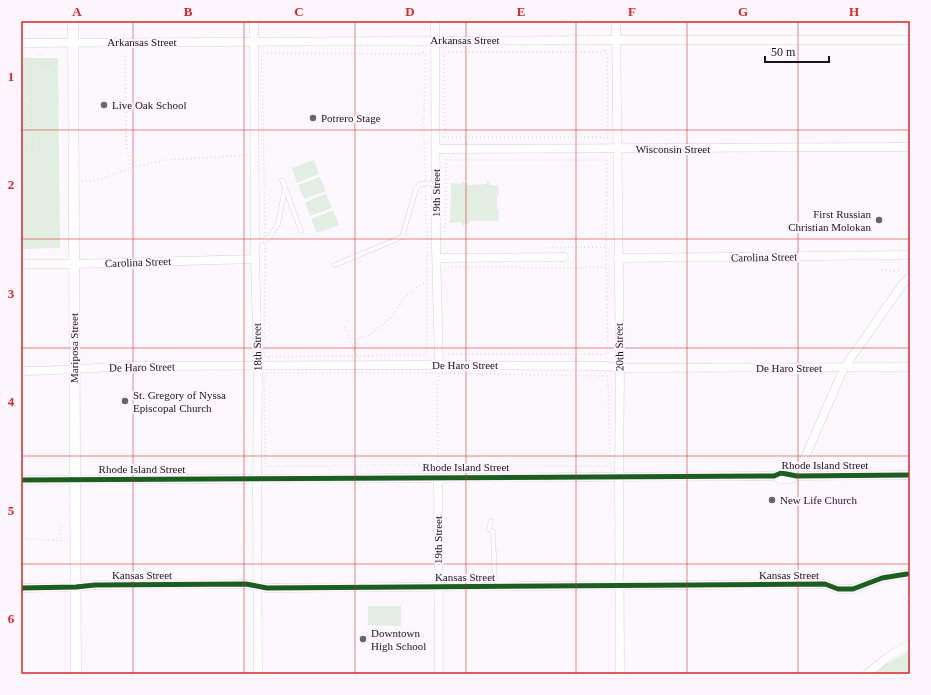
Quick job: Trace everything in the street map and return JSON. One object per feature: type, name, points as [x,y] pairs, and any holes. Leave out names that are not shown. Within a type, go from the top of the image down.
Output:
[{"type":"street","name":"Mariposa Street","points":[[73,21],[76,674]]},
{"type":"street","name":"18th Street","points":[[254,21],[255,259],[258,366],[258,674]]},
{"type":"street","name":"19th Street","points":[[435,21],[439,365]]},
{"type":"street","name":"20th Street","points":[[616,21],[620,368],[618,476],[620,674]]},
{"type":"street","name":"Arkansas Street","points":[[21,43],[910,40]]},
{"type":"street","name":"Wisconsin Street","points":[[436,149],[910,147]]},
{"type":"street","name":"Carolina Street","points":[[618,258],[910,256]]},
{"type":"street","points":[[437,258],[564,257]]},
{"type":"street","name":"Carolina Street","points":[[21,264],[255,259]]},
{"type":"street","points":[[797,476],[844,368],[902,285],[910,277]]},
{"type":"street","name":"De Haro Street","points":[[21,371],[63,371],[129,366],[439,365],[606,366],[620,368],[910,367]]},
{"type":"street","name":"Rhode Island Street","points":[[21,480],[774,476],[780,480],[791,480],[797,476],[910,475]]},
{"type":"street","name":"19th Street","points":[[438,478],[438,674]]},
{"type":"street","name":"Kansas Street","points":[[21,588],[76,587],[95,585],[246,584],[267,588],[825,584],[838,589],[846,590],[861,587],[882,578],[907,574]]},
{"type":"street","points":[[867,674],[888,657],[910,644]]},
{"type":"lane","points":[[282,180],[301,231]]},
{"type":"lane","points":[[335,265],[402,237],[416,189],[420,184],[436,183]]},
{"type":"lane","points":[[255,243],[269,238],[278,224],[285,188]]},
{"type":"lane","points":[[491,521],[489,529],[493,532],[495,586]]},
{"type":"path","points":[[607,53],[605,50],[602,52],[446,52],[444,54],[444,69],[445,137],[606,139],[608,137]]},
{"type":"path","points":[[262,55],[263,53],[419,54],[423,52],[425,54],[424,130],[427,249],[427,352],[423,355],[266,357],[264,355]]},
{"type":"path","points":[[32,151],[30,67],[42,68],[45,65],[52,65],[52,63],[40,62],[40,55]]},
{"type":"path","points":[[125,56],[126,142],[131,168]]},
{"type":"path","points":[[30,100],[61,99]]},
{"type":"path","points":[[82,181],[95,181],[131,168],[167,160],[247,155]]},
{"type":"path","points":[[445,233],[446,160],[606,160],[607,162],[608,352],[606,354],[446,354]]},
{"type":"path","points":[[564,257],[568,268]]},
{"type":"path","points":[[444,270],[448,267],[607,267]]},
{"type":"path","points":[[882,270],[901,271]]},
{"type":"path","points":[[354,351],[358,339],[369,335],[385,323],[393,316],[403,299],[417,287],[426,282]]},
{"type":"path","points":[[345,327],[356,356]]},
{"type":"path","points":[[438,465],[437,398],[439,365]]},
{"type":"path","points":[[266,466],[608,466],[610,464],[608,379],[606,373]]},
{"type":"path","points":[[53,540],[54,538],[60,538],[61,526],[65,526]]},
{"type":"path","points":[[21,537],[28,539],[65,541]]},
{"type":"shaded area","points":[[21,58],[58,58],[60,248],[21,249]]},
{"type":"shaded area","points":[[314,160],[319,174],[297,183],[292,168]]},
{"type":"shaded area","points":[[320,177],[326,191],[304,199],[298,185]]},
{"type":"shaded area","points":[[462,181],[464,183],[468,183],[468,185],[487,184],[487,182],[489,182],[490,185],[498,185],[498,221],[469,221],[469,224],[464,224],[462,226],[461,222],[450,223],[451,183],[461,184]]},
{"type":"shaded area","points":[[326,194],[332,208],[310,216],[305,202]]},
{"type":"shaded area","points":[[333,210],[339,225],[317,233],[311,219]]},
{"type":"shaded area","points":[[368,606],[401,606],[401,626],[368,625]]},
{"type":"shaded area","points":[[910,651],[910,674],[875,674],[885,665]]},
{"type":"cycle path","points":[[21,480],[774,476],[781,473],[797,476],[910,475]]},
{"type":"cycle path","points":[[21,588],[76,587],[95,585],[246,584],[267,588],[825,584],[838,589],[853,589],[882,578],[907,574]]},
{"type":"place","name":"Live Oak School","points":[[104,105]]},
{"type":"place","name":"Potrero Stage","points":[[313,118]]},
{"type":"place","name":"First Russian Christian Molokan","points":[[879,220]]},
{"type":"place","name":"St. Gregory of Nyssa Episcopal Church","points":[[125,401]]},
{"type":"place","name":"New Life Church","points":[[772,500]]},
{"type":"place","name":"Downtown High School","points":[[363,639]]}]
